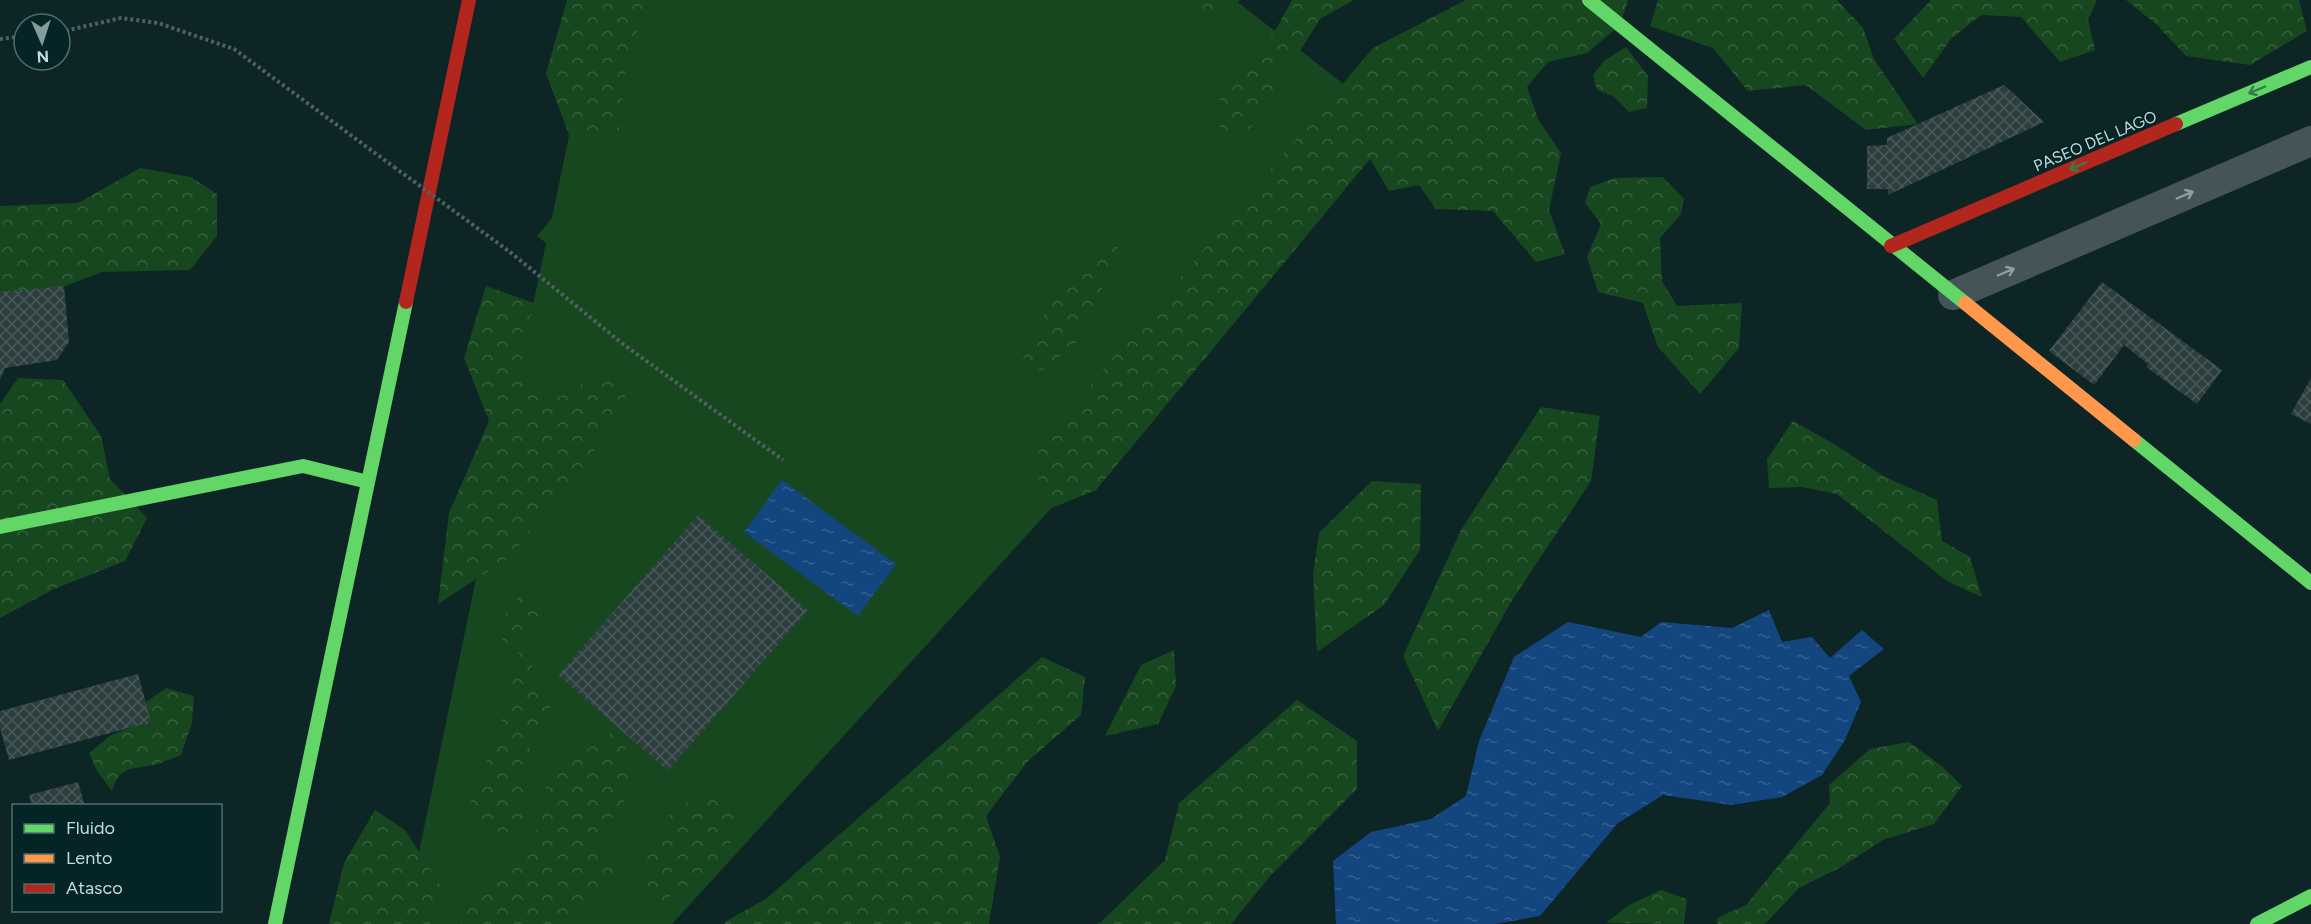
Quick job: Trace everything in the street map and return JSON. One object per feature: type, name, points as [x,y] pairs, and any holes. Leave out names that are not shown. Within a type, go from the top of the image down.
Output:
[{"type":"street","points":[[275,924],[469,0]]},
{"type":"street","points":[[1589,0],[2311,583]]},
{"type":"street","name":"PASEO DEL LAGO","points":[[1891,246],[2311,67]]},
{"type":"street","points":[[1953,295],[2311,141]]},
{"type":"street","points":[[0,527],[303,466],[368,482]]},
{"type":"street","points":[[2257,924],[2311,896]]},
{"type":"path","points":[[72,29],[121,18],[158,23],[234,49],[510,252],[623,344],[783,460]]},
{"type":"green space","points":[[567,0],[654,0],[628,49],[619,131],[569,135],[546,73]]},
{"type":"green space","points":[[597,0],[1235,0],[1399,127],[672,924],[404,924],[546,243],[537,236],[552,218]]},
{"type":"green space","points":[[1174,0],[1240,0],[1214,19]]},
{"type":"green space","points":[[1292,0],[1354,0],[1320,19],[1300,51],[1273,79],[1277,99],[1249,129],[1220,137],[1220,98],[1254,53],[1275,31]]},
{"type":"green space","points":[[1466,0],[1628,0],[1620,25],[1587,53],[1548,62],[1527,87],[1538,119],[1561,153],[1549,210],[1565,254],[1536,262],[1493,211],[1436,209],[1419,185],[1389,191],[1370,159],[1096,490],[1052,508],[1031,463],[1063,417],[1373,48]]},
{"type":"green space","points":[[1658,0],[1837,0],[1863,28],[1874,59],[1918,124],[1866,130],[1806,85],[1748,91],[1713,48],[1650,26]]},
{"type":"green space","points":[[1931,0],[2097,0],[2088,20],[2095,50],[2060,62],[2021,17],[1981,15],[1951,39],[1923,78],[1894,39]]},
{"type":"green space","points":[[2126,0],[2299,0],[2307,31],[2250,65],[2186,56],[2157,25]]},
{"type":"green space","points":[[1626,47],[1648,76],[1647,108],[1629,112],[1613,96],[1597,90],[1593,75],[1604,61]]},
{"type":"green space","points":[[140,168],[191,177],[217,194],[217,236],[190,270],[102,272],[55,290],[0,298],[0,206],[78,203]]},
{"type":"green space","points":[[1663,177],[1684,199],[1681,214],[1660,238],[1662,281],[1677,306],[1742,303],[1739,348],[1700,394],[1658,347],[1643,303],[1598,292],[1587,257],[1601,224],[1585,203],[1590,187],[1615,178]]},
{"type":"green space","points":[[1112,233],[1121,256],[1093,304],[1078,341],[1042,370],[1018,375],[1034,328]]},
{"type":"green space","points":[[486,286],[534,303],[519,373],[560,397],[611,365],[628,403],[565,491],[507,559],[438,604],[449,513],[489,421],[464,358]]},
{"type":"green space","points":[[18,378],[63,380],[101,436],[110,479],[147,518],[125,561],[54,589],[0,618],[0,404]]},
{"type":"green space","points":[[1541,407],[1600,416],[1591,481],[1511,602],[1438,731],[1403,656],[1461,530]]},
{"type":"green space","points":[[1793,421],[1885,477],[1937,500],[1942,541],[1970,557],[1982,597],[1947,581],[1837,494],[1802,487],[1769,488],[1767,459]]},
{"type":"green space","points":[[1372,481],[1421,484],[1420,550],[1384,605],[1317,652],[1313,574],[1319,533]]},
{"type":"green space","points":[[524,590],[543,622],[520,645],[554,703],[530,737],[525,817],[496,843],[466,814],[510,697],[520,646],[509,657],[497,624]]},
{"type":"green space","points":[[1174,650],[1176,686],[1158,724],[1105,736],[1141,665]]},
{"type":"green space","points":[[1042,657],[1085,677],[1081,715],[1028,761],[986,816],[1000,857],[989,924],[724,924],[767,898]]},
{"type":"green space","points":[[166,688],[194,696],[192,723],[181,755],[157,764],[127,770],[119,777],[112,791],[97,771],[89,753],[111,735],[132,727],[140,706]]},
{"type":"green space","points":[[1297,700],[1357,741],[1357,789],[1271,875],[1231,924],[1096,924],[1101,922],[1165,860],[1179,803]]},
{"type":"green space","points":[[619,728],[637,784],[595,839],[619,883],[570,924],[461,924],[461,910],[532,846],[543,809],[548,776]]},
{"type":"green space","points":[[1909,742],[1943,767],[1962,786],[1934,824],[1883,840],[1841,867],[1799,888],[1765,924],[1718,924],[1717,918],[1746,905],[1830,803],[1829,785],[1870,749]]},
{"type":"green space","points":[[716,783],[735,806],[729,862],[648,909],[647,852],[671,813]]},
{"type":"green space","points":[[375,810],[405,830],[441,886],[430,924],[329,924],[344,863]]},
{"type":"green space","points":[[1661,890],[1687,899],[1684,924],[1606,923],[1629,905]]},
{"type":"water","points":[[782,480],[896,564],[858,616],[744,532]]},
{"type":"water","points":[[1769,610],[1782,642],[1812,637],[1830,658],[1862,630],[1884,649],[1849,676],[1861,702],[1845,740],[1822,775],[1782,797],[1732,805],[1663,795],[1618,823],[1540,916],[1495,924],[1336,924],[1333,861],[1371,832],[1431,819],[1466,796],[1479,741],[1514,657],[1568,622],[1641,637],[1661,622],[1732,628]]},
{"type":"building","points":[[2004,85],[2044,122],[1888,195],[1888,189],[1867,189],[1867,146],[1887,145],[1887,138]]},
{"type":"building","points":[[2102,282],[2222,370],[2197,404],[2146,367],[2148,364],[2124,345],[2094,385],[2049,351]]},
{"type":"building","points":[[64,286],[69,342],[57,360],[5,368],[0,380],[0,292]]},
{"type":"building","points":[[2311,378],[2311,424],[2291,414]]},
{"type":"building","points":[[698,515],[808,610],[668,771],[558,675]]},
{"type":"building","points":[[138,674],[151,722],[9,760],[0,728],[0,711]]},
{"type":"building","points":[[78,782],[84,804],[31,804],[29,795]]},
{"type":"traffic: fast","points":[[1589,0],[1965,303]]},
{"type":"traffic: fast","points":[[2176,124],[2311,67]]},
{"type":"traffic: fast","points":[[275,924],[406,302]]},
{"type":"traffic: fast","points":[[2134,440],[2311,583]]},
{"type":"traffic: fast","points":[[0,527],[303,466],[368,482]]},
{"type":"traffic: fast","points":[[2257,924],[2311,896]]},
{"type":"traffic: slow","points":[[1965,303],[2134,440]]},
{"type":"traffic: jam","points":[[406,302],[469,0]]},
{"type":"traffic: jam","points":[[1891,246],[2176,124]]}]
